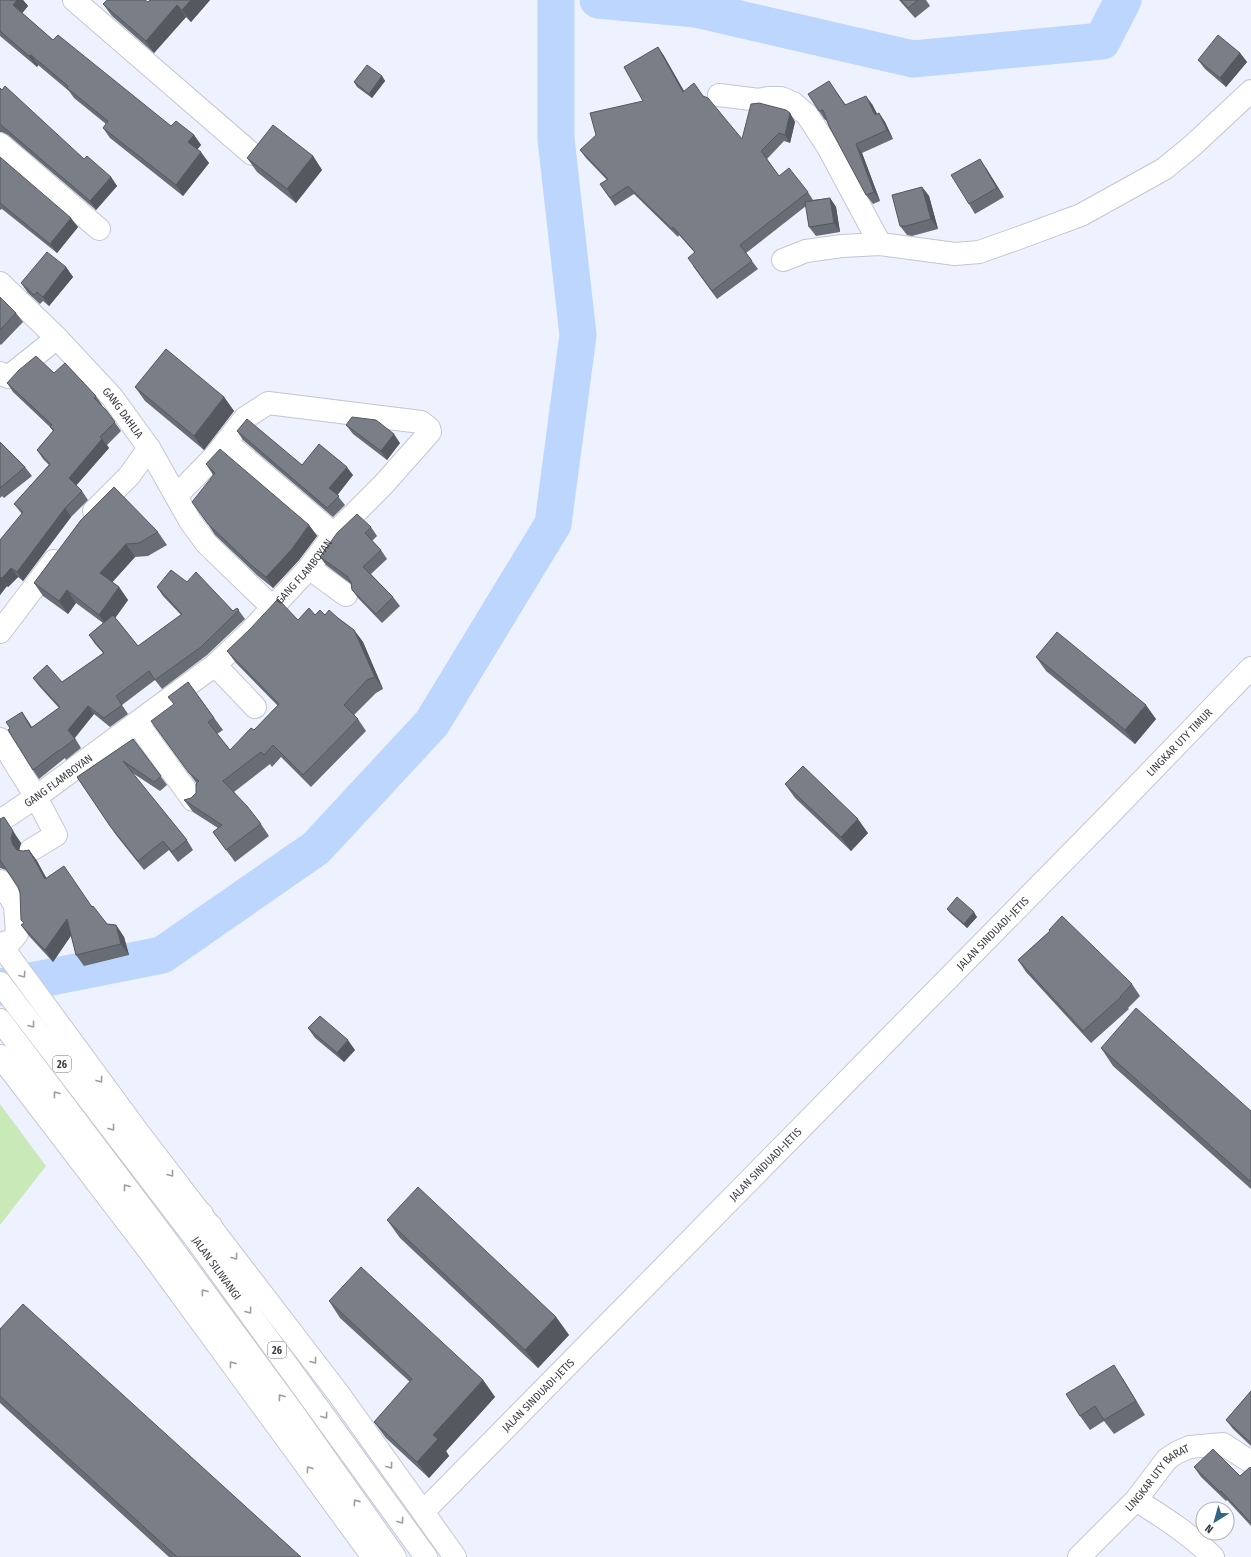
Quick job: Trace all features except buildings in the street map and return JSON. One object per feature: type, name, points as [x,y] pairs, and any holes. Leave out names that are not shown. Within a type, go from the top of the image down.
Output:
[{"type":"main road","points":[[74,0],[252,154]]},
{"type":"main road","points":[[782,260],[806,251],[842,246],[880,244],[955,254],[979,252],[1081,215],[1164,169],[1192,146],[1251,91]]},
{"type":"main road","points":[[719,95],[759,100],[781,98],[793,102],[807,115],[828,147],[880,244]]},
{"type":"main road","points":[[0,144],[99,229]]},
{"type":"main road","name":"GANG DAHLIA","points":[[0,283],[57,338],[112,398],[149,448],[190,521],[206,543],[272,607]]},
{"type":"main road","points":[[3,379],[57,338]]},
{"type":"main road","name":"GANG FLAMBOYAN","points":[[0,821],[36,797],[215,664],[248,634],[309,568],[334,534],[382,486],[430,432],[429,428],[421,422],[268,403],[245,418],[226,442]]},
{"type":"main road","points":[[176,496],[226,442],[334,534]]},
{"type":"main road","points":[[82,525],[129,476],[149,448]]},
{"type":"main road","points":[[0,632],[67,544]]},
{"type":"main road","points":[[309,568],[346,595]]},
{"type":"main road","points":[[215,664],[255,707]]},
{"type":"main road","name":"LINGKAR UTY TIMUR","points":[[1107,817],[1251,668]]},
{"type":"main road","points":[[137,723],[194,800]]},
{"type":"main road","points":[[0,740],[36,797],[56,835],[31,850]]},
{"type":"main road","name":"JALAN SINDUADI-JETIS","points":[[424,1512],[1107,817]]},
{"type":"main road","points":[[0,881],[15,905],[17,934],[11,941],[0,944],[132,1138]]},
{"type":"main road","name":"JALAN SILIWANGI","points":[[0,983],[132,1138],[159,1190],[217,1267],[426,1557]]},
{"type":"main road","name":"26","points":[[0,1020],[104,1159],[155,1242],[294,1414],[395,1557]]},
{"type":"main road","points":[[0,1056],[85,1167],[155,1242],[374,1557]]},
{"type":"main road","name":"26","points":[[132,1138],[206,1220],[211,1247],[217,1267]]},
{"type":"main road","name":"26","points":[[159,1190],[180,1206],[206,1220]]},
{"type":"main road","points":[[206,1220],[338,1393],[455,1557]]},
{"type":"main road","name":"LINGKAR UTY BARAT","points":[[1079,1557],[1136,1500],[1167,1459],[1178,1452],[1190,1447],[1223,1444],[1251,1462]]},
{"type":"main road","points":[[1136,1500],[1182,1530],[1198,1542],[1213,1557]]},
{"type":"green space","points":[[0,1104],[46,1166],[0,1225]]},
{"type":"waterway","points":[[0,987],[162,955],[316,848],[432,723],[553,524],[578,335],[556,139],[556,0]]},
{"type":"waterway","points":[[598,0],[696,9],[913,59],[1102,41],[1123,0]]}]
